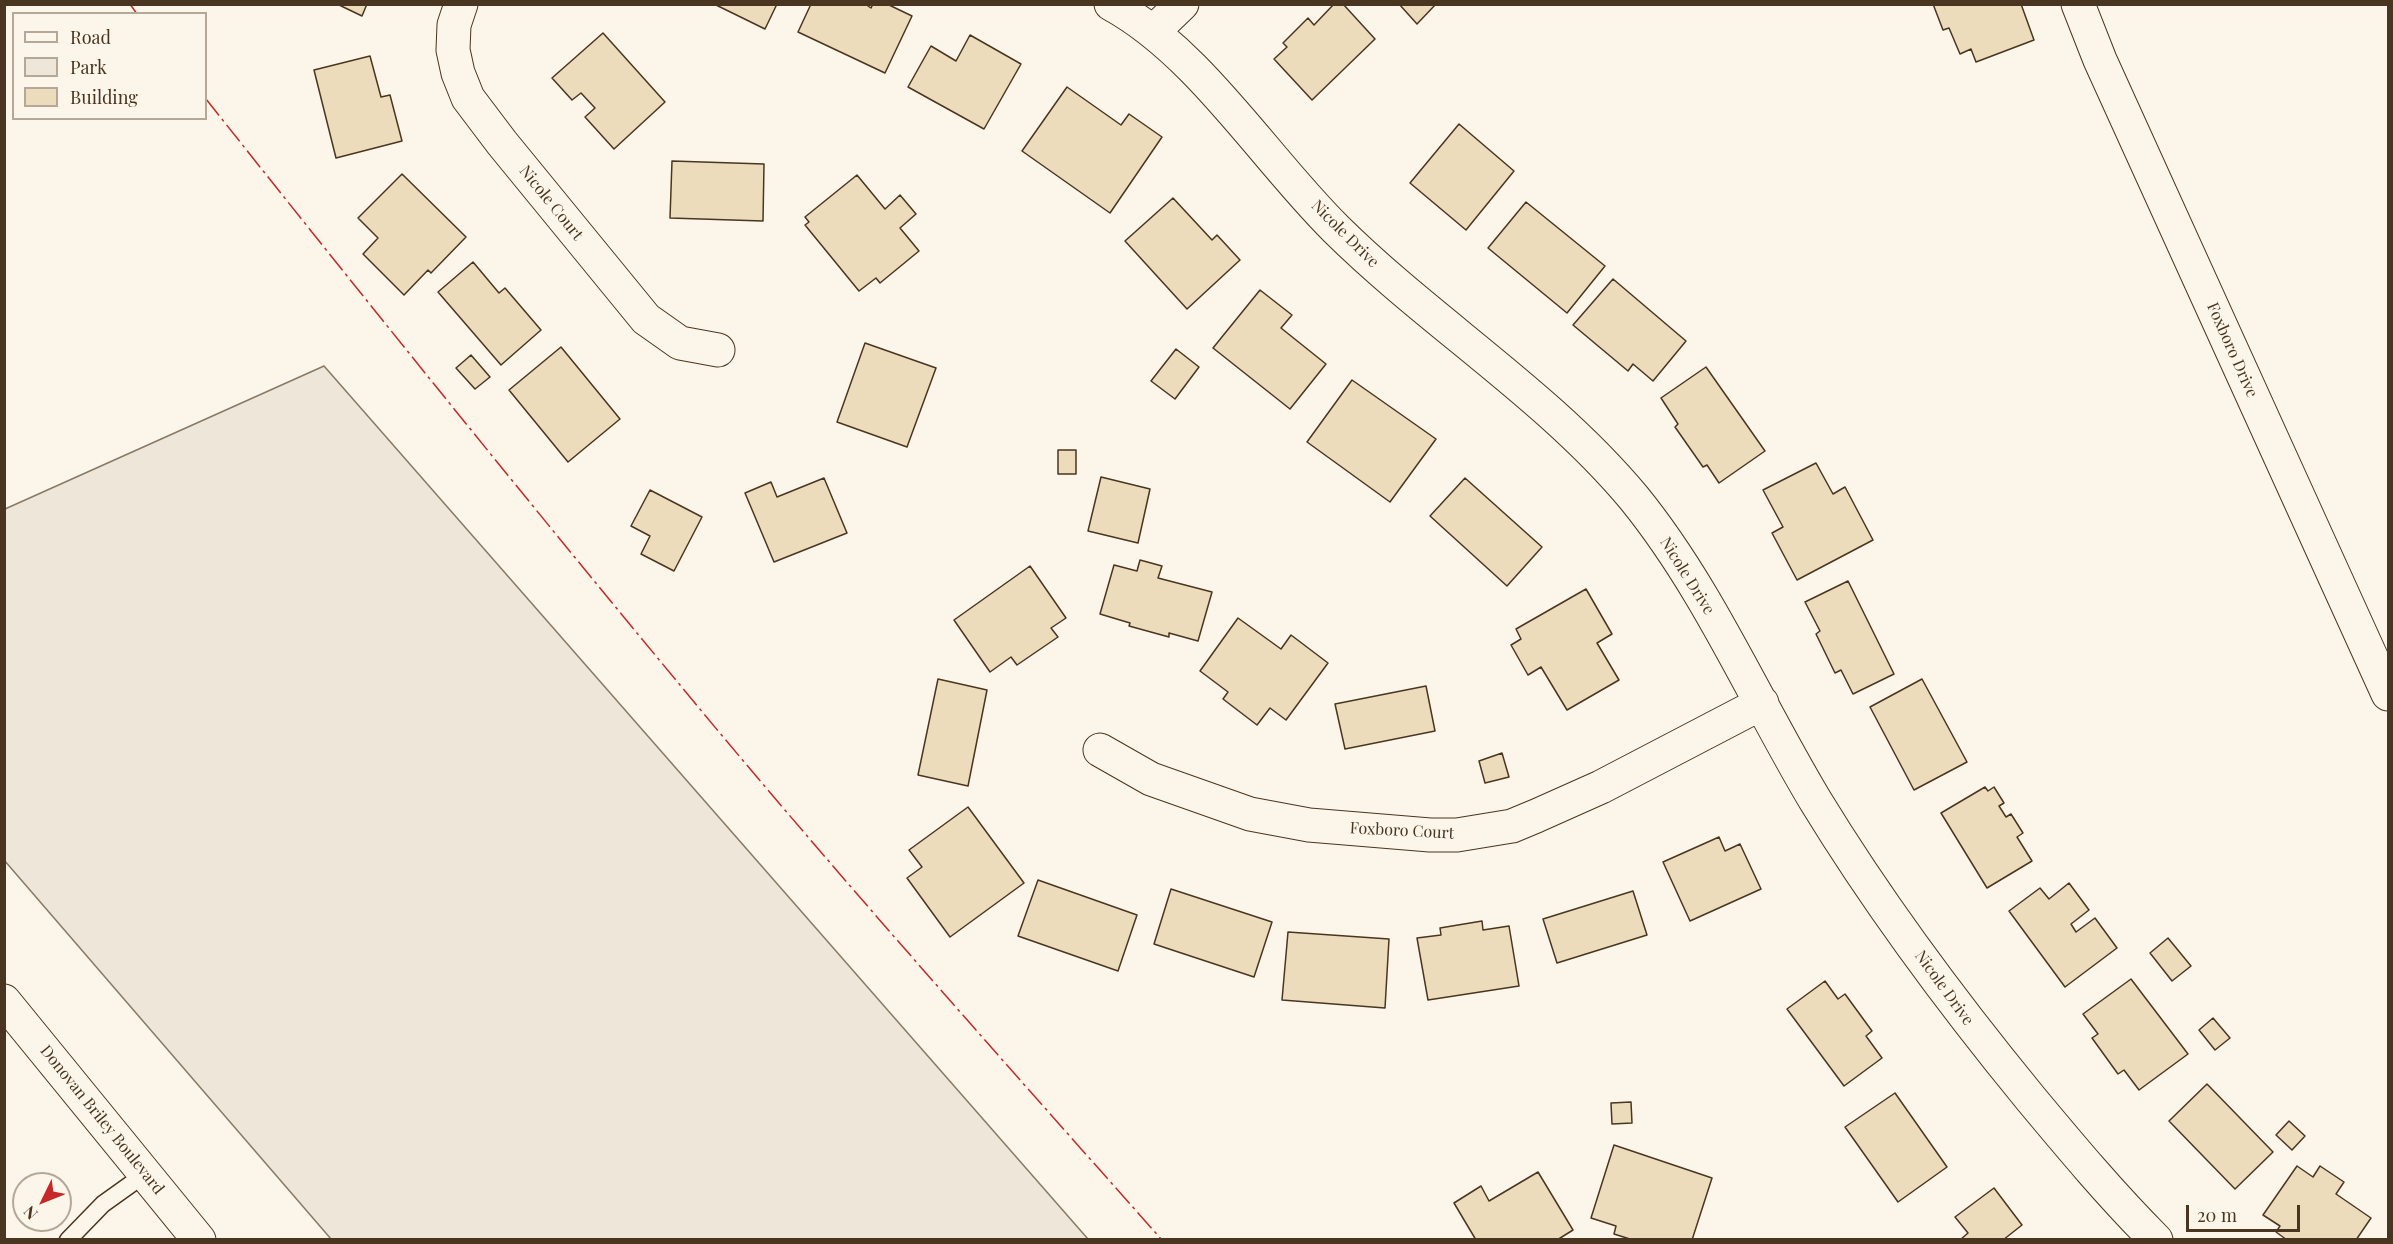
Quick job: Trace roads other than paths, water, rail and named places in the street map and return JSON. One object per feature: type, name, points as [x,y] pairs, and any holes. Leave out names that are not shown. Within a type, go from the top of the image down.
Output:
[{"type":"street","name":"Nicole Court","points":[[461,4],[454,25],[453,50],[458,74],[468,98],[646,319],[680,343],[718,350]]},
{"type":"street","name":"Nicole Drive","points":[[1111,4],[1153,32],[1200,77],[1332,226],[1551,415],[1610,472],[1633,498],[1666,541],[1698,590],[1813,797],[1861,872],[1971,1026],[2121,1205],[2156,1239]]},
{"type":"street","points":[[1153,32],[1182,4]]},
{"type":"street","name":"Foxboro Drive","points":[[2078,4],[2105,71],[2388,694]]},
{"type":"street","name":"Foxboro Court","points":[[1100,750],[1151,779],[1250,814],[1309,825],[1430,835],[1457,835],[1504,828],[1536,816],[1601,787],[1762,703]]},
{"type":"street","name":"Donovan Briley Boulevard","points":[[4,1001],[199,1239]]},
{"type":"lane","points":[[68,1239],[103,1204],[145,1174]]}]
